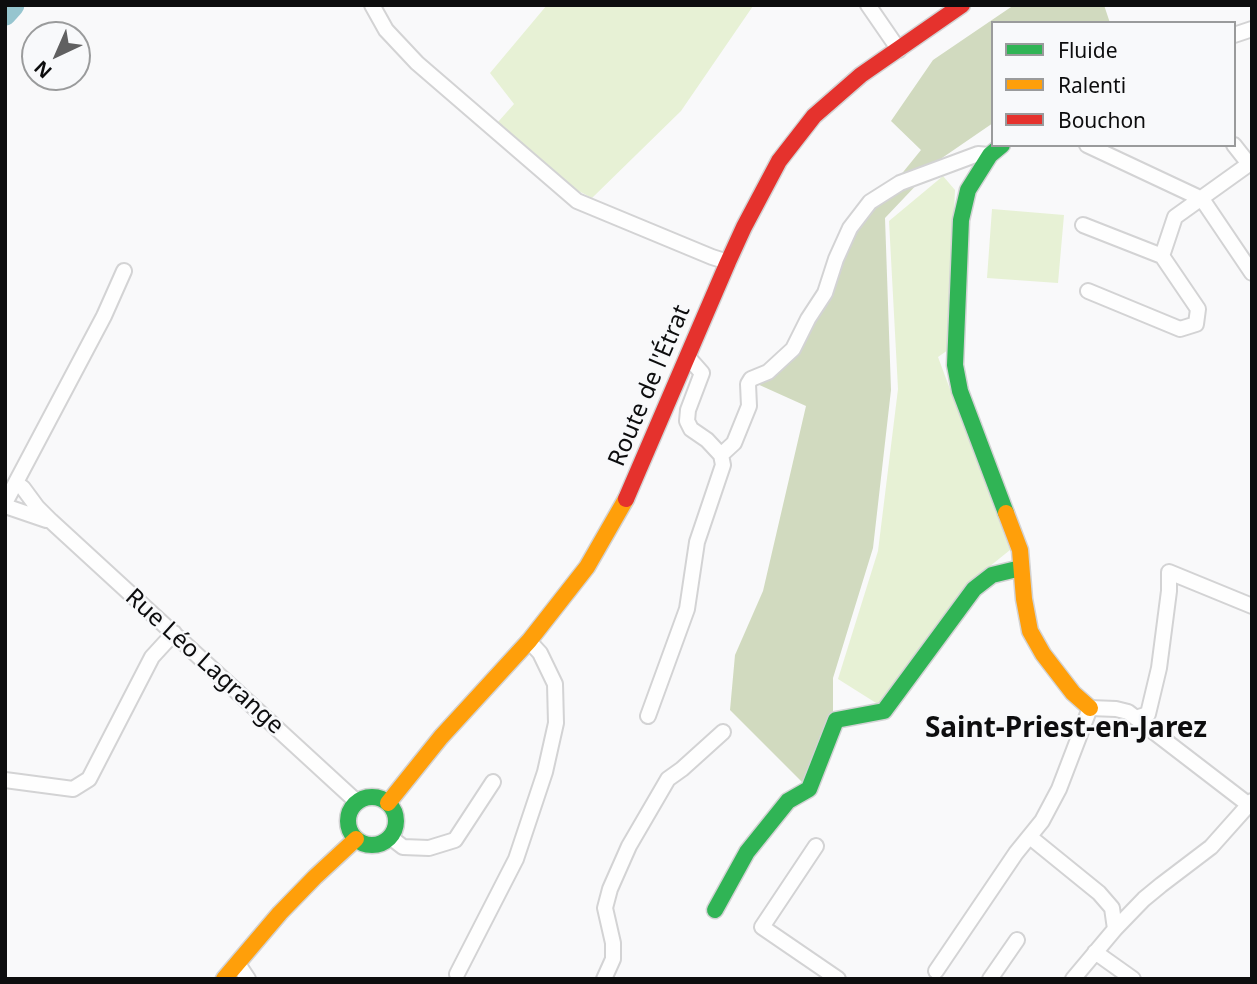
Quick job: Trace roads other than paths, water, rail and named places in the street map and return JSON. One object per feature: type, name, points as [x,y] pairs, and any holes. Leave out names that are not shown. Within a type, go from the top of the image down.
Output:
[{"type":"main road","name":"Route de l'Étrat","points":[[388,803],[441,737],[529,641],[587,567],[625,501],[728,262],[779,161],[814,116],[861,75],[962,5]]},
{"type":"main road","points":[[996,150],[968,190],[961,220],[955,365],[960,391],[1020,550],[1030,631],[1043,654],[1073,693],[1090,708]]},
{"type":"main road","points":[[715,910],[747,852],[788,801],[809,789],[836,720],[884,711],[974,589],[992,575],[1021,568]]},
{"type":"main road","points":[[374,797],[388,803],[396,824],[390,837],[384,842],[370,845],[356,839],[351,833],[348,819],[357,802],[374,797]]},
{"type":"main road","points":[[224,979],[281,913],[356,839]]},
{"type":"street","points":[[372,5],[386,30],[417,63],[577,201],[728,262]]},
{"type":"street","points":[[868,5],[900,50]]},
{"type":"street","points":[[1091,147],[1202,199],[1252,274]]},
{"type":"street","points":[[1162,256],[1175,217],[1251,165],[1236,147]]},
{"type":"street","points":[[721,455],[734,443],[749,406],[748,384],[751,379],[768,372],[793,349],[825,293],[850,228],[870,202],[900,183],[996,150]]},
{"type":"street","points":[[1083,225],[1162,256],[1198,309],[1196,324],[1180,329],[1088,291]]},
{"type":"street","points":[[51,522],[5,505],[104,316],[124,271]]},
{"type":"street","points":[[648,716],[687,609],[697,542],[723,465],[721,455],[707,440],[691,429],[687,421],[688,410],[702,373],[687,356]]},
{"type":"street","points":[[16,483],[51,522]]},
{"type":"street","name":"Rue Léo Lagrange","points":[[51,522],[357,802]]},
{"type":"street","points":[[1136,718],[1149,714],[1159,668],[1170,591],[1169,572],[1252,606]]},
{"type":"street","points":[[5,780],[73,789],[89,779],[152,657],[174,633]]},
{"type":"street","points":[[457,974],[516,859],[545,772],[556,723],[555,684],[540,653],[529,641]]},
{"type":"street","points":[[936,971],[1016,853],[1042,821],[1059,789],[1090,708],[1116,709],[1128,712],[1250,803],[1211,847],[1161,885],[1115,929],[1073,979]]},
{"type":"street","points":[[604,979],[613,959],[613,943],[605,908],[610,889],[629,846],[668,779],[723,732]]},
{"type":"street","points":[[390,837],[403,847],[429,848],[455,840],[494,782]]},
{"type":"street","points":[[1030,837],[1099,892],[1112,908],[1115,929]]},
{"type":"street","points":[[816,846],[762,927],[838,979]]},
{"type":"street","points":[[990,979],[1017,940]]},
{"type":"street","points":[[1095,952],[1133,979]]},
{"type":"street","points":[[238,964],[248,979]]},
{"type":"waterway","points":[[5,14],[13,5]]},
{"type":"district","name":"Saint-Priest-en-Jarez","points":[[1066,729]]}]
